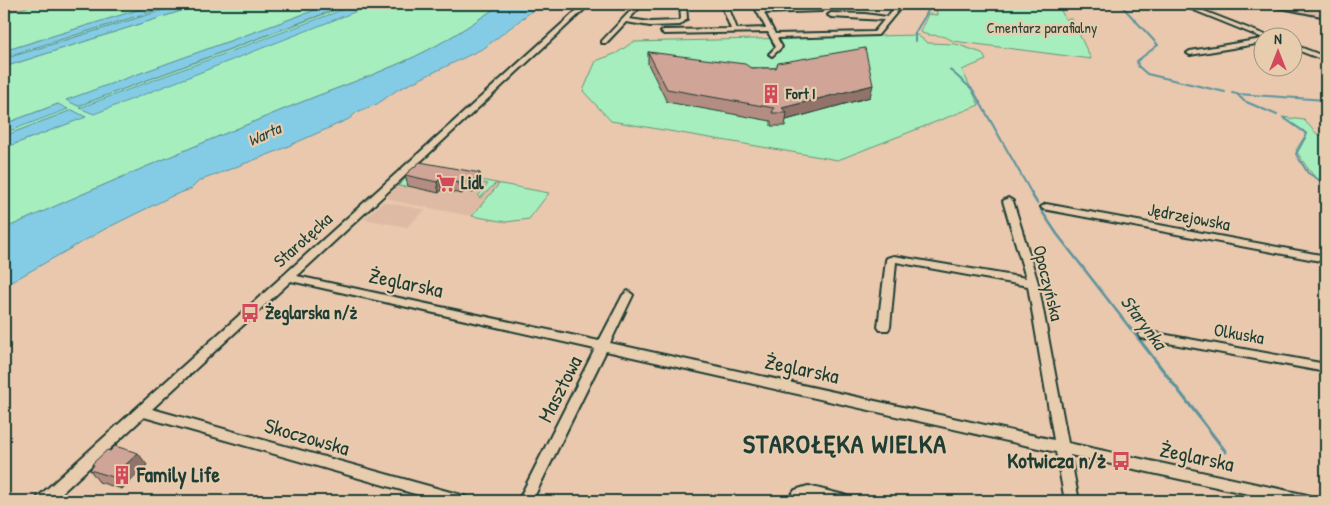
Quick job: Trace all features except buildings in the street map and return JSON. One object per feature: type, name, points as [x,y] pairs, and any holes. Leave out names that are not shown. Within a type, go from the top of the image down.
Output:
[{"type":"street","name":"Starołęcka","points":[[43,501],[587,4]]},
{"type":"street","points":[[604,42],[640,4]]},
{"type":"street","points":[[680,23],[684,19],[683,4]]},
{"type":"street","points":[[724,4],[735,31]]},
{"type":"street","points":[[756,4],[779,47],[772,54]]},
{"type":"street","points":[[664,32],[735,31],[876,34],[898,7],[894,4]]},
{"type":"street","points":[[1182,4],[1252,31]]},
{"type":"street","points":[[760,11],[821,9]]},
{"type":"street","points":[[831,15],[868,16],[889,20]]},
{"type":"street","points":[[625,20],[650,24],[680,23],[684,25],[685,32]]},
{"type":"street","points":[[1190,53],[1252,42]]},
{"type":"street","points":[[1302,50],[1326,59]]},
{"type":"street","name":"Opoczyńska","points":[[1008,201],[1033,283],[1072,501]]},
{"type":"street","name":"Jędrzejowska","points":[[1046,207],[1326,259]]},
{"type":"street","points":[[884,327],[887,287],[891,260],[894,259],[1033,283]]},
{"type":"street","name":"Żeglarska","points":[[288,278],[1307,501]]},
{"type":"street","name":"Masztowa","points":[[525,501],[628,295]]},
{"type":"street","name":"Olkuska","points":[[1145,335],[1326,368]]},
{"type":"street","name":"Skoczowska","points":[[142,411],[461,501]]},
{"type":"street","points":[[794,501],[800,494],[808,492],[844,501]]},
{"type":"shaded area","points":[[1253,4],[1281,4],[1326,13],[1326,19]]},
{"type":"shaded area","points":[[417,168],[504,184],[476,217],[394,201],[386,197]]},
{"type":"shaded area","points":[[383,202],[425,210],[407,227],[364,219]]},
{"type":"green space","points":[[38,4],[157,4],[4,51],[4,13]]},
{"type":"green space","points":[[176,4],[183,4],[4,59],[4,57]]},
{"type":"green space","points":[[203,4],[332,4],[67,100],[78,106],[343,7],[337,4],[501,4],[454,36],[403,62],[216,137],[4,229],[4,148],[85,117],[72,110],[4,136],[4,133],[58,104],[4,124],[4,67]]},
{"type":"green space","name":"Cmentarz parafialny","points":[[936,4],[1058,4],[1065,19],[1072,19],[1091,59],[953,41],[948,38],[920,32],[928,14],[937,15]]},
{"type":"green space","points":[[917,35],[928,43],[956,44],[982,53],[986,60],[962,70],[979,105],[838,160],[611,121],[583,91],[596,61],[617,53],[633,42]]},
{"type":"green space","points":[[1282,117],[1304,120],[1317,134],[1326,136],[1326,187],[1309,170],[1296,150],[1305,136],[1304,131]]},
{"type":"green space","points":[[417,168],[549,193],[529,219],[506,222],[472,216],[499,184],[495,184],[480,198],[478,196],[488,184],[422,173],[406,187],[398,186]]},
{"type":"water","points":[[157,4],[176,4],[4,57],[4,51]]},
{"type":"water","points":[[183,4],[203,4],[4,67],[4,59]]},
{"type":"water","points":[[332,4],[344,6],[78,106],[66,100]]},
{"type":"water","name":"Warta","points":[[501,4],[541,4],[484,48],[397,90],[377,104],[357,112],[349,119],[275,152],[199,181],[191,189],[172,196],[105,229],[4,286],[4,229],[216,137],[403,62],[454,36]]},
{"type":"water","points":[[347,8],[357,11],[94,114],[79,108]]},
{"type":"water","points":[[58,104],[68,109],[4,133],[4,124]]},
{"type":"water","points":[[72,110],[86,117],[4,148],[4,136]]},
{"type":"waterway","name":"Starynka","points":[[915,41],[915,33],[932,4]]},
{"type":"waterway","name":"Starynka","points":[[933,4],[951,4]]},
{"type":"waterway","name":"Starynka","points":[[1120,4],[1158,45],[1137,61],[1138,66],[1147,74],[1225,92]]},
{"type":"waterway","name":"Starynka","points":[[950,70],[973,90],[1032,194]]},
{"type":"waterway","name":"Starynka","points":[[1232,93],[1237,94]]},
{"type":"waterway","name":"Starynka","points":[[1237,94],[1326,100]]},
{"type":"waterway","name":"Starynka","points":[[1237,94],[1244,101],[1277,115]]},
{"type":"waterway","name":"Starynka","points":[[1284,118],[1307,134],[1296,154],[1308,173],[1326,184]]},
{"type":"waterway","name":"Starynka","points":[[1031,193],[1037,203]]},
{"type":"waterway","name":"Starynka","points":[[1041,210],[1057,234],[1133,332]]},
{"type":"waterway","name":"Starynka","points":[[1132,330],[1226,452]]},
{"type":"railway","points":[[1257,4],[1326,18]]},
{"type":"place","name":"Fort I","points":[[771,94]]},
{"type":"place","name":"Lidl","points":[[446,183]]},
{"type":"place","name":"Żeglarska n/ż","points":[[250,313]]},
{"type":"place","name":"Kotwicza n/ż","points":[[1121,461]]},
{"type":"place","name":"Family Life","points":[[122,475]]},
{"type":"district","name":"STAROŁĘKA WIELKA","points":[[845,444]]}]
